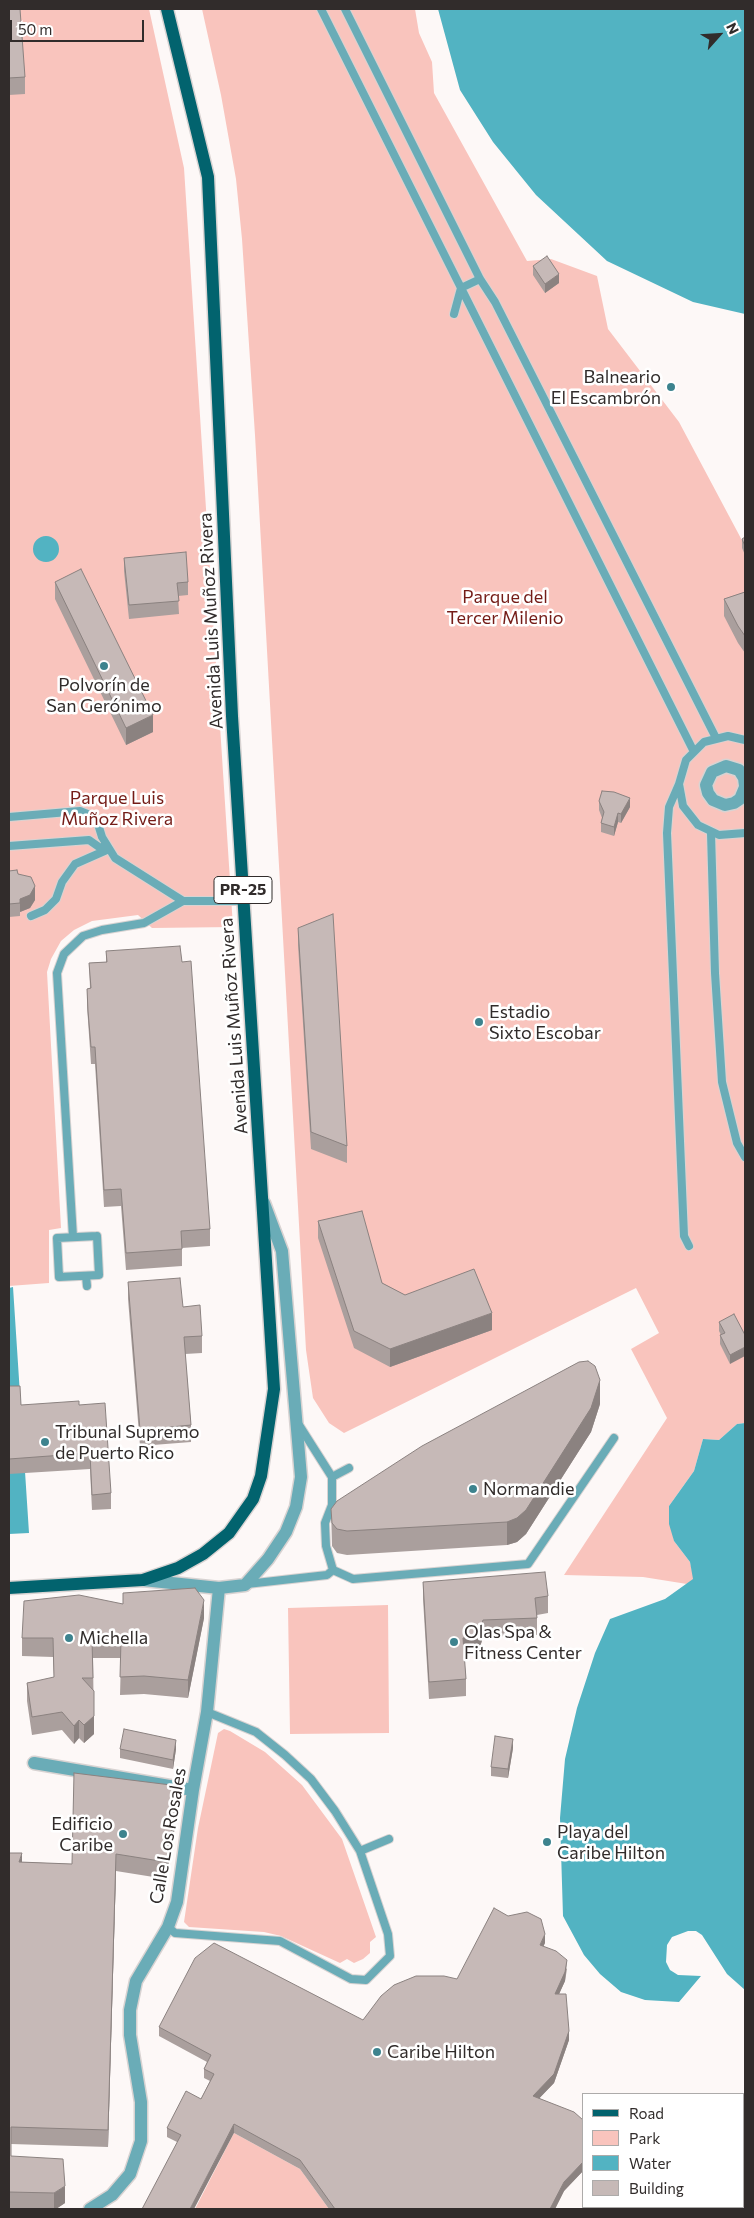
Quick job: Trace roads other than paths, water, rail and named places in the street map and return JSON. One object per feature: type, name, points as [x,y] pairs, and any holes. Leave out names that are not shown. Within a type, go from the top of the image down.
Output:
[{"type":"main road","name":"Avenida Luis Muñoz Rivera","points":[[9,1588],[143,1580],[178,1568],[202,1554],[229,1533],[252,1499],[261,1476],[274,1389],[232,706],[208,177],[167,9]]},
{"type":"street","points":[[143,1580],[219,1588],[245,1585],[268,1559],[286,1532],[296,1506],[301,1477],[298,1423],[282,1251],[263,1200]]},
{"type":"street","name":"Calle Los Rosales","points":[[90,2209],[112,2195],[130,2174],[141,2141],[142,2102],[130,2035],[130,2010],[136,1981],[168,1927],[177,1902],[193,1790],[207,1712],[219,1588]]},
{"type":"street","points":[[34,1763],[193,1790]]},
{"type":"lane","points":[[321,9],[694,750]]},
{"type":"lane","points":[[345,9],[480,279],[500,310],[716,738]]},
{"type":"lane","points":[[454,314],[461,288],[480,279]]},
{"type":"lane","points":[[689,1246],[684,1236],[667,833],[669,807],[679,784],[682,767],[694,750],[704,742],[716,738],[728,736],[745,740]]},
{"type":"lane","points":[[679,784],[680,798],[687,813],[698,825],[711,833],[728,836],[745,833]]},
{"type":"lane","points":[[9,817],[80,812],[90,816],[98,824],[108,849],[115,858],[183,901]]},
{"type":"lane","points":[[711,833],[715,973],[722,1082],[737,1143],[745,1157]]},
{"type":"lane","points":[[9,846],[89,840],[99,847],[108,849]]},
{"type":"lane","points":[[31,916],[45,910],[56,899],[62,882],[76,864],[108,849]]},
{"type":"lane","points":[[72,1237],[57,973],[64,954],[83,936],[102,930],[144,923],[183,901],[244,901]]},
{"type":"lane","points":[[97,1236],[99,1275],[86,1276],[59,1277],[56,1238],[97,1236]]},
{"type":"lane","points":[[86,1276],[87,1286]]},
{"type":"lane","points":[[298,1423],[332,1476],[332,1505],[325,1523],[326,1546],[333,1570],[353,1579],[528,1564],[614,1438]]},
{"type":"lane","points":[[332,1476],[349,1468]]},
{"type":"lane","points":[[245,1585],[327,1575],[333,1570]]},
{"type":"lane","points":[[168,1927],[175,1933],[280,1941],[351,1978],[366,1980],[390,1956],[388,1934],[360,1851],[335,1811],[311,1779],[256,1732],[207,1712]]},
{"type":"lane","points":[[360,1851],[390,1839]]},
{"type":"water","points":[[438,9],[745,9],[745,314],[693,302],[607,261],[536,195],[493,142],[460,90]]},
{"type":"water","points":[[46,536],[55,540],[59,549],[55,558],[46,562],[37,558],[33,549],[37,540]]},
{"type":"water","points":[[13,1287],[29,1533],[9,1534],[9,1288]]},
{"type":"water","points":[[745,1423],[745,1990],[727,1974],[702,1935],[696,1931],[688,1931],[672,1937],[667,1945],[666,1962],[670,1970],[678,1975],[701,1976],[679,2002],[645,2000],[621,1992],[600,1974],[584,1955],[563,1916],[560,1818],[565,1759],[577,1708],[595,1653],[610,1619],[665,1599],[693,1579],[690,1562],[674,1541],[669,1524],[669,1506],[694,1471],[703,1439],[719,1440],[737,1424]]},
{"type":"place","name":"Balneario El Escambrón","points":[[671,387]]},
{"type":"place","name":"Polvorín de San Gerónimo","points":[[104,666]]},
{"type":"place","name":"Estadio Sixto Escobar","points":[[479,1022]]},
{"type":"place","name":"Tribunal Supremo de Puerto Rico","points":[[45,1442]]},
{"type":"place","name":"Normandie","points":[[473,1489]]},
{"type":"place","name":"Michella","points":[[69,1638]]},
{"type":"place","name":"Olas Spa & Fitness Center","points":[[454,1642]]},
{"type":"place","name":"Edificio Caribe","points":[[123,1834]]},
{"type":"place","name":"Playa del Caribe Hilton","points":[[547,1842]]},
{"type":"place","name":"Caribe Hilton","points":[[377,2052]]},
{"type":"park label","name":"Parque del Tercer Milenio","points":[[505,607]]},
{"type":"park label","name":"Parque Luis Muñoz Rivera","points":[[117,808]]}]
